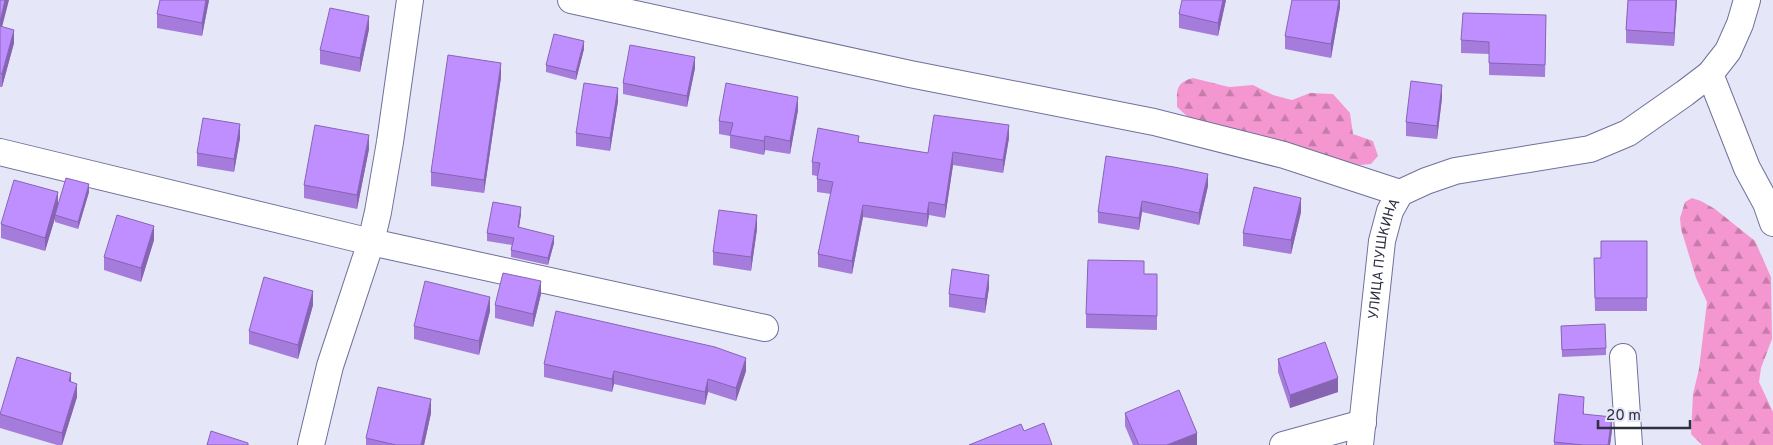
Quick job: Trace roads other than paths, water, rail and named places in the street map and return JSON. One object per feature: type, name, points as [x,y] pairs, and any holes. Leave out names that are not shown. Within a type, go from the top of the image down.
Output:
[{"type":"street","points":[[311,445],[330,366],[371,242],[384,180],[410,0]]},
{"type":"street","points":[[571,0],[910,74],[1154,122],[1284,155],[1400,193]]},
{"type":"street","name":"УЛИЦА ПУШКИНА","points":[[1361,434],[1382,241],[1390,212],[1400,193],[1426,180],[1455,171],[1590,149],[1628,133],[1710,74],[1728,50],[1740,24],[1747,0]]},
{"type":"street","points":[[1710,74],[1747,168],[1766,203],[1773,223]]},
{"type":"street","points":[[0,152],[371,242],[765,328]]},
{"type":"street","points":[[1623,357],[1629,445]]},
{"type":"street","points":[[1283,445],[1361,434]]}]
